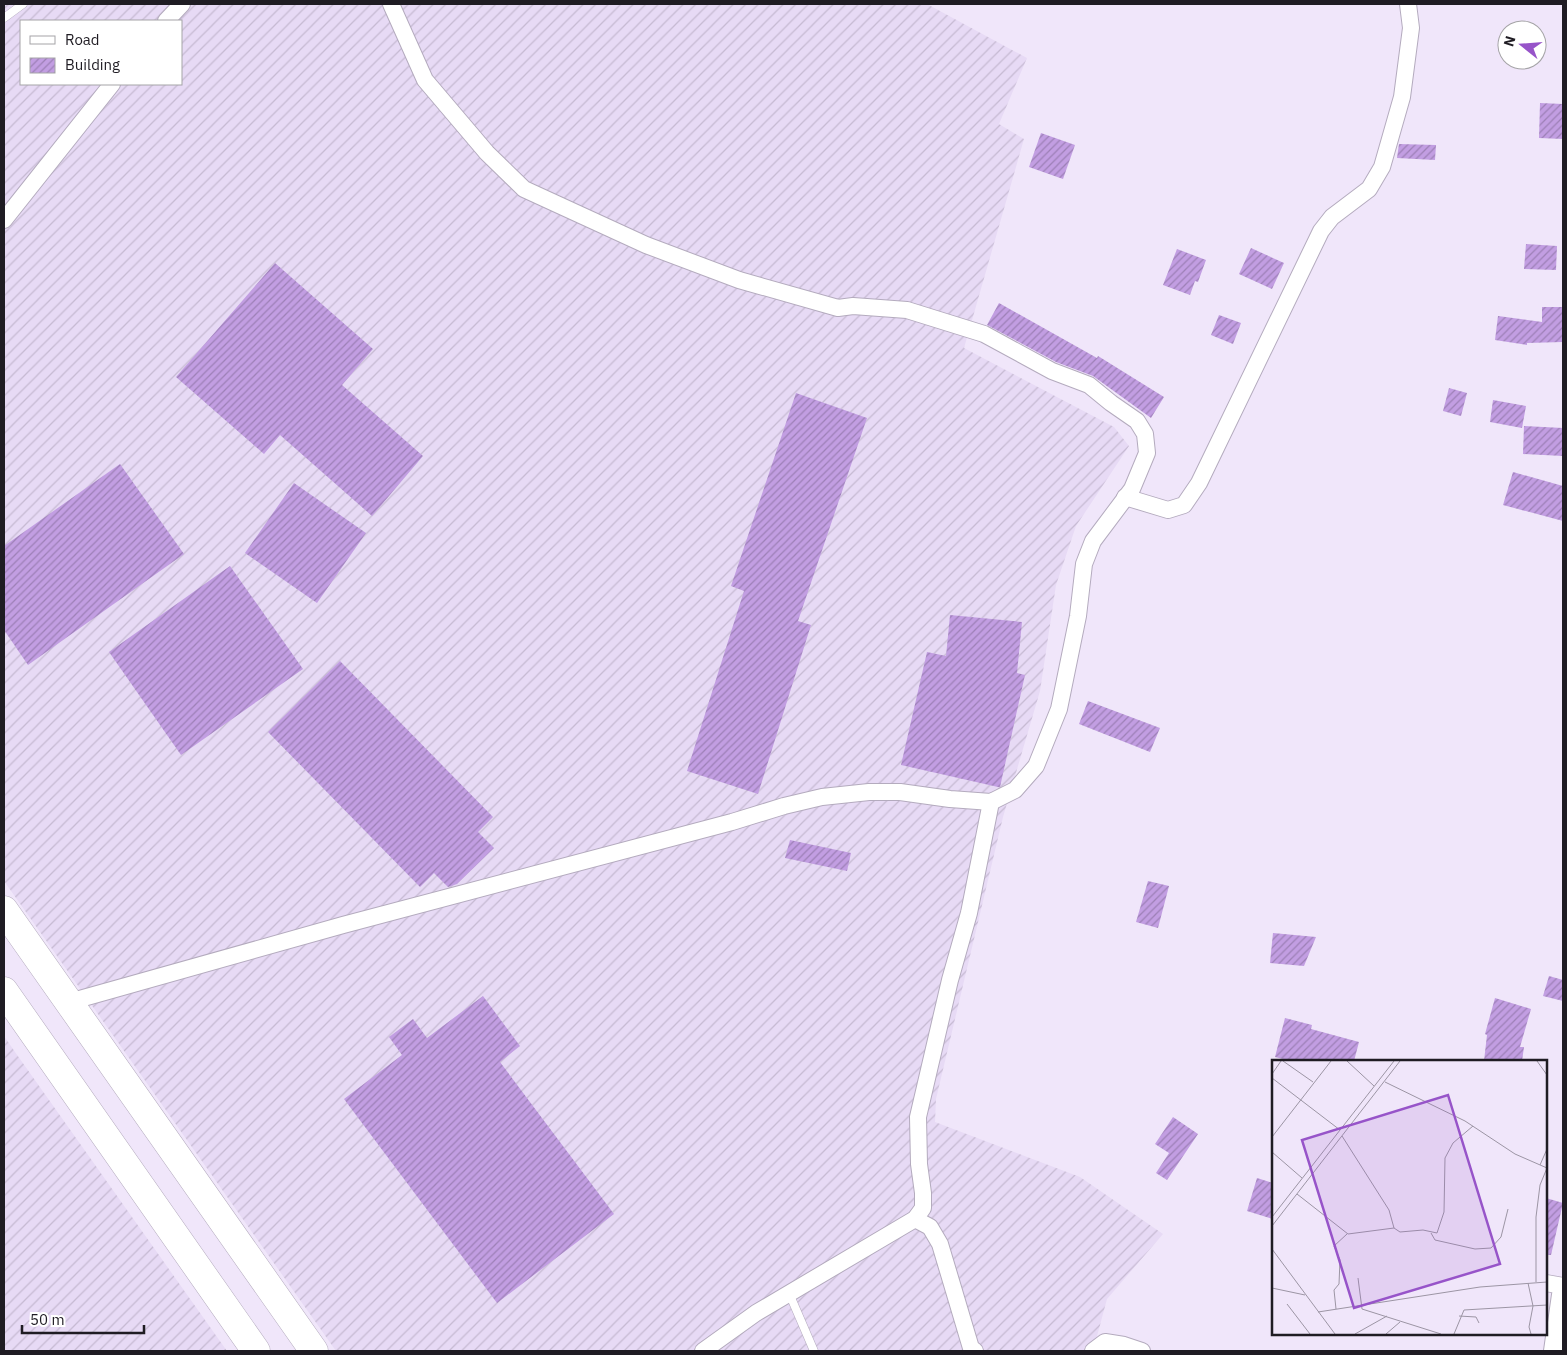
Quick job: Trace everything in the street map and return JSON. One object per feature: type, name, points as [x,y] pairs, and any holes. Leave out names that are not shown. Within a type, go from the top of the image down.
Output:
[{"type":"highway","points":[[4,910],[314,1351]]},
{"type":"highway","points":[[8,1006],[256,1351]]},
{"type":"street","points":[[167,20],[182,4]]},
{"type":"street","points":[[68,1002],[343,925],[822,797],[869,792],[900,792],[991,802],[1015,790],[1036,766],[1059,709],[1078,616],[1084,564],[1093,541],[1132,489],[1147,454],[1145,434],[1137,421],[1089,385],[1052,371],[984,334],[907,310],[854,306],[838,308],[739,280],[646,245],[524,189],[487,153],[425,80],[392,4]]},
{"type":"street","points":[[1125,498],[1168,510],[1184,505],[1199,483],[1321,231],[1332,217],[1369,189],[1382,167],[1402,97],[1411,28],[1408,4]]},
{"type":"street","points":[[4,220],[111,85]]},
{"type":"street","points":[[703,1351],[756,1313],[915,1219],[923,1208],[924,1193],[919,1164],[918,1117],[950,980],[969,913],[991,802]]},
{"type":"street","points":[[915,1219],[930,1227],[940,1244],[971,1348],[975,1351]]},
{"type":"street","points":[[1547,1283],[1563,1286]]},
{"type":"street","points":[[1555,1351],[1563,1295]]},
{"type":"street","points":[[1093,1351],[1105,1342],[1124,1345],[1142,1351]]},
{"type":"lane","points":[[4,18],[23,4]]},
{"type":"lane","points":[[789,1293],[814,1351]]},
{"type":"shaded area","points":[[4,4],[927,4],[1027,58],[999,124],[1024,139],[964,348],[1114,427],[1129,446],[1076,526],[1056,585],[1040,691],[1003,817],[936,1099],[935,1122],[1080,1177],[1163,1234],[1107,1299],[1093,1351],[336,1351],[4,881]]},
{"type":"shaded area","points":[[4,1036],[15,1052],[227,1351],[4,1351]]},
{"type":"building","points":[[1540,103],[1563,104],[1563,139],[1539,138]]},
{"type":"building","points":[[1041,133],[1075,145],[1063,179],[1029,167]]},
{"type":"building","points":[[1399,144],[1436,145],[1435,160],[1397,158]]},
{"type":"building","points":[[1526,244],[1557,246],[1556,270],[1524,269]]},
{"type":"building","points":[[1251,248],[1284,263],[1272,289],[1239,274]]},
{"type":"building","points":[[1177,249],[1206,260],[1198,282],[1195,281],[1190,295],[1163,285]]},
{"type":"building","points":[[275,263],[373,349],[342,385],[423,456],[372,516],[280,435],[264,454],[176,377]]},
{"type":"building","points":[[999,303],[1097,358],[1098,356],[1164,397],[1151,418],[1093,376],[1056,362],[987,325]]},
{"type":"building","points":[[1542,307],[1563,307],[1563,342],[1527,343],[1527,345],[1495,340],[1498,316],[1542,322]]},
{"type":"building","points":[[1219,315],[1241,323],[1233,344],[1211,335]]},
{"type":"building","points":[[1449,388],[1467,393],[1461,416],[1443,411]]},
{"type":"building","points":[[796,393],[867,418],[798,621],[811,625],[758,794],[687,771],[744,591],[731,586]]},
{"type":"building","points":[[1493,400],[1526,406],[1522,428],[1490,422]]},
{"type":"building","points":[[1524,426],[1563,428],[1563,456],[1523,454]]},
{"type":"building","points":[[120,464],[184,554],[28,665],[4,630],[4,546]]},
{"type":"building","points":[[1513,472],[1563,486],[1563,521],[1503,505]]},
{"type":"building","points":[[294,483],[366,533],[317,603],[245,553]]},
{"type":"building","points":[[230,566],[303,669],[181,755],[109,652]]},
{"type":"building","points":[[950,615],[1022,622],[1017,673],[1025,675],[1000,787],[901,765],[927,652],[946,656]]},
{"type":"building","points":[[340,661],[493,817],[478,832],[494,848],[457,884],[448,887],[434,873],[420,887],[268,732]]},
{"type":"building","points":[[1088,701],[1160,728],[1150,752],[1079,724]]},
{"type":"building","points":[[790,840],[851,853],[847,871],[785,858]]},
{"type":"building","points":[[1148,881],[1169,886],[1158,928],[1136,922]]},
{"type":"building","points":[[1273,933],[1316,937],[1304,966],[1270,963]]},
{"type":"building","points":[[1549,976],[1563,980],[1563,1001],[1543,996]]},
{"type":"building","points":[[483,996],[520,1046],[500,1062],[614,1214],[497,1303],[344,1099],[402,1055],[389,1037],[413,1019],[427,1038]]},
{"type":"building","points":[[1495,998],[1531,1009],[1520,1047],[1524,1047],[1522,1060],[1484,1060],[1487,1035],[1485,1034]]},
{"type":"building","points":[[1285,1018],[1312,1025],[1311,1029],[1359,1042],[1354,1060],[1287,1060],[1275,1057]]},
{"type":"building","points":[[1173,1117],[1198,1134],[1167,1180],[1156,1173],[1169,1153],[1155,1144]]},
{"type":"building","points":[[1257,1178],[1272,1183],[1272,1219],[1247,1211]]},
{"type":"building","points":[[1547,1198],[1563,1203],[1551,1255],[1547,1255]]}]
